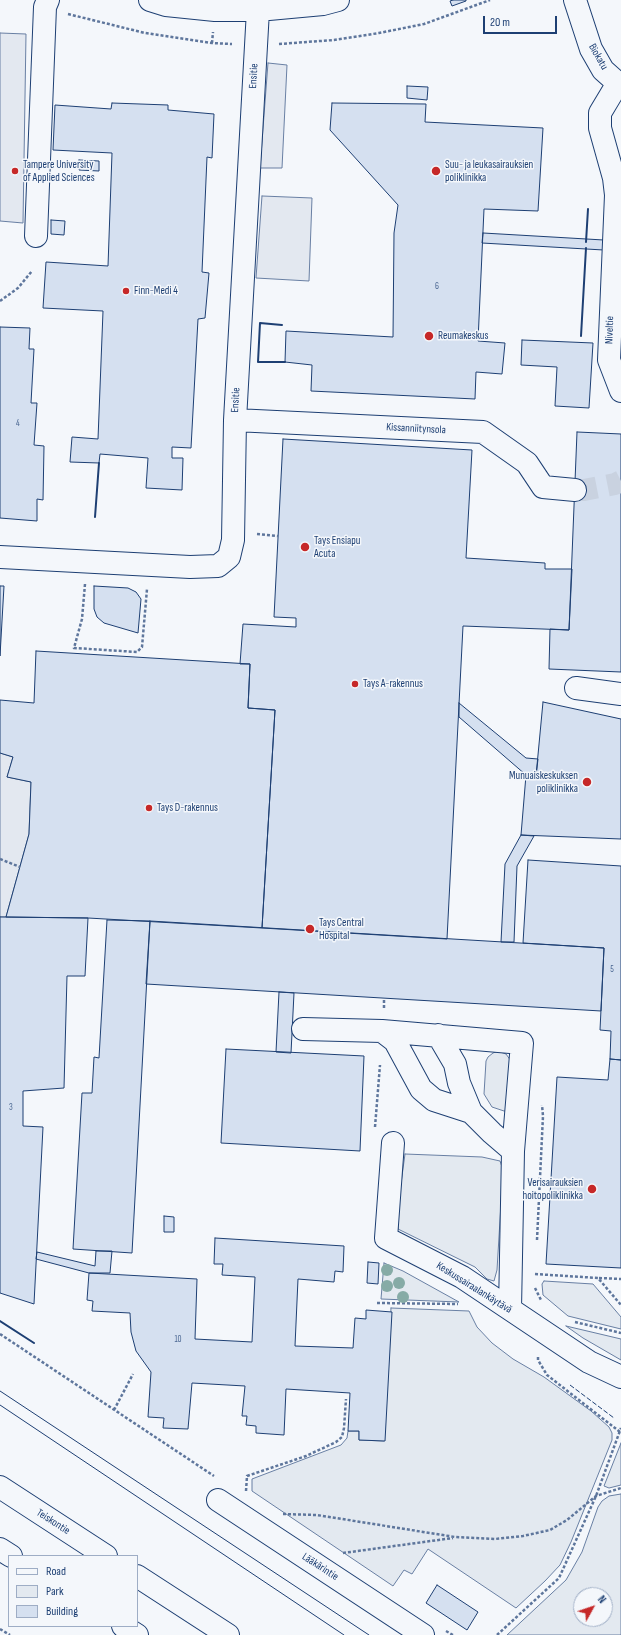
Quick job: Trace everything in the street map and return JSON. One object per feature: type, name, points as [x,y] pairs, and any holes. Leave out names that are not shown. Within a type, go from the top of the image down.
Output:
[{"type":"main road","points":[[36,236],[45,7],[48,0]]},
{"type":"main road","points":[[150,0],[166,5],[214,10],[258,10],[323,4],[338,0]]},
{"type":"main road","name":"Biokatu","points":[[575,0],[591,49],[603,70],[620,84]]},
{"type":"main road","name":"Ensitie","points":[[0,557],[218,566],[229,557],[233,540],[235,420],[258,10]]},
{"type":"main road","name":"Niveltie","points":[[620,84],[600,113],[600,128],[614,178],[616,195],[609,360],[621,391]]},
{"type":"main road","name":"Kissanniitynsola","points":[[235,420],[483,432],[527,463],[543,487],[575,490]]},
{"type":"main road","points":[[576,688],[621,694]]},
{"type":"main road","points":[[303,1029],[382,1031],[522,1043],[513,1151],[510,1310]]},
{"type":"main road","points":[[382,1031],[395,1041],[421,1088],[434,1100],[471,1112]]},
{"type":"main road","points":[[438,1036],[455,1064],[460,1083],[471,1112],[492,1134],[513,1151]]},
{"type":"main road","name":"Keskussairaalankäytävä","points":[[393,1143],[386,1238],[462,1277],[590,1362],[621,1377]]},
{"type":"main road","name":"Teiskontie","points":[[0,1487],[104,1555]]},
{"type":"main road","name":"Lääkärintie","points":[[218,1500],[423,1635]]},
{"type":"main road","points":[[0,1549],[9,1555]]},
{"type":"main road","points":[[138,1577],[228,1635]]},
{"type":"main road","points":[[125,1627],[137,1635]]},
{"type":"path","points":[[0,301],[18,288],[32,271]]},
{"type":"path","points":[[86,561],[82,619],[74,648],[137,652],[142,647],[147,584]]},
{"type":"path","points":[[0,859],[20,868]]},
{"type":"path","points":[[375,1131],[384,998]]},
{"type":"path","points":[[537,1242],[543,1116],[542,1101]]},
{"type":"path","points":[[536,1266],[535,1287],[541,1300],[546,1304]]},
{"type":"path","points":[[535,1274],[621,1279]]},
{"type":"path","points":[[598,1278],[621,1305]]},
{"type":"path","points":[[377,1303],[462,1304]]},
{"type":"path","points":[[568,1321],[621,1333]]},
{"type":"path","points":[[497,1635],[559,1578],[596,1496],[621,1431],[547,1375],[538,1360],[537,1327]]},
{"type":"path","points":[[0,1334],[198,1465]]},
{"type":"path","points":[[114,1410],[133,1374]]},
{"type":"path","points":[[246,1498],[247,1476],[306,1456],[336,1442],[342,1437],[346,1399]]},
{"type":"path","points":[[278,1514],[317,1515],[457,1537],[495,1539],[523,1536],[550,1530],[567,1520],[596,1496],[621,1488]]},
{"type":"path","points":[[340,1553],[457,1537]]},
{"type":"path","points":[[0,1629],[10,1635]]},
{"type":"green space","points":[[498,1051],[506,1054],[511,1061],[506,1111],[492,1107],[484,1094],[486,1061],[488,1057]]},
{"type":"green space","points":[[405,1154],[482,1157],[500,1161],[503,1170],[497,1270],[494,1281],[487,1279],[475,1267],[398,1229],[397,1213]]},
{"type":"green space","points":[[384,1263],[403,1271],[459,1302],[381,1299]]},
{"type":"green space","points":[[544,1281],[593,1284],[621,1317],[621,1329],[568,1316],[543,1295],[542,1284]]},
{"type":"green space","points":[[391,1308],[469,1311],[477,1327],[492,1343],[513,1359],[544,1377],[591,1411],[609,1427],[612,1433],[612,1440],[571,1542],[560,1565],[516,1608],[428,1549],[412,1574],[404,1570],[393,1586],[252,1491],[252,1479],[341,1445],[347,1438],[348,1431],[359,1431],[359,1440],[384,1441]]},
{"type":"green space","points":[[566,1326],[621,1339],[621,1360],[583,1338]]},
{"type":"green space","points":[[621,1443],[621,1485],[609,1488],[604,1486]]},
{"type":"green space","points":[[621,1494],[621,1635],[507,1635],[566,1580],[582,1552],[598,1507],[602,1501],[609,1496]]},
{"type":"shaded area","points":[[0,33],[26,34],[23,223],[0,221]]},
{"type":"shaded area","points":[[268,63],[287,65],[282,168],[260,168]]},
{"type":"shaded area","points":[[262,196],[312,198],[309,281],[256,278]]},
{"type":"shaded area","points":[[0,753],[13,757],[7,777],[31,782],[29,834],[6,917],[0,917]]},
{"type":"building","points":[[450,1],[466,1],[452,6]]},
{"type":"building","points":[[407,86],[428,87],[427,100],[407,98]]},
{"type":"building","name":"Finn-Medi 4","points":[[112,103],[168,105],[168,110],[214,114],[212,158],[207,157],[202,272],[209,273],[205,318],[198,319],[191,448],[172,447],[172,458],[183,458],[182,490],[146,488],[148,458],[100,454],[99,463],[70,462],[72,437],[98,439],[103,311],[43,308],[46,262],[108,266],[112,153],[53,150],[55,105],[111,109]]},
{"type":"building","points":[[332,103],[426,104],[425,122],[543,128],[538,211],[484,209],[478,341],[505,343],[502,374],[476,372],[475,399],[311,391],[312,365],[285,362],[286,331],[393,337],[394,233],[398,205],[330,130]]},
{"type":"building","points":[[79,160],[99,161],[99,171],[79,170]]},
{"type":"building","points":[[51,220],[65,221],[64,235],[51,234]]},
{"type":"building","points":[[483,233],[621,241],[621,251],[482,243]]},
{"type":"building","points":[[0,327],[30,328],[29,349],[34,349],[31,403],[37,403],[34,445],[44,446],[43,500],[37,499],[37,521],[0,518]]},
{"type":"building","points":[[522,340],[593,343],[589,408],[555,406],[557,367],[521,365]]},
{"type":"building","points":[[577,432],[621,434],[621,672],[549,669],[550,629],[569,630]]},
{"type":"building","name":"Tays A-rakennus","points":[[283,439],[472,450],[466,558],[545,563],[545,569],[572,569],[569,630],[463,626],[447,939],[262,928],[275,710],[248,708],[250,664],[240,664],[243,624],[296,627],[296,618],[274,617]]},
{"type":"building","points":[[0,586],[4,586],[0,656]]},
{"type":"building","points":[[94,586],[128,588],[136,592],[141,599],[138,633],[104,623],[97,617],[94,609]]},
{"type":"building","name":"Tays D-rakennus","points":[[36,651],[250,664],[248,708],[275,710],[262,928],[88,918],[6,917],[29,834],[31,782],[7,777],[13,757],[0,753],[0,700],[34,703]]},
{"type":"building","points":[[543,702],[621,719],[621,839],[521,835],[526,775],[536,776]]},
{"type":"building","points":[[459,703],[526,758],[538,759],[536,776],[526,775],[459,717]]},
{"type":"building","points":[[521,835],[534,836],[517,866],[514,942],[501,942],[505,864]]},
{"type":"building","points":[[528,860],[621,866],[621,1060],[610,1059],[611,1031],[600,1030],[604,948],[523,943]]},
{"type":"building","points":[[0,917],[88,918],[85,976],[67,976],[64,1088],[23,1091],[23,1126],[43,1127],[34,1304],[0,1293]]},
{"type":"building","points":[[107,920],[150,921],[132,1253],[73,1249],[82,1093],[92,1093],[94,1057],[99,1058]]},
{"type":"building","points":[[150,921],[604,948],[601,1011],[146,984]]},
{"type":"building","points":[[279,992],[294,993],[291,1053],[276,1052]]},
{"type":"building","points":[[226,1049],[364,1056],[360,1151],[221,1143]]},
{"type":"building","points":[[610,1059],[621,1060],[621,1268],[546,1264],[557,1077],[608,1080]]},
{"type":"building","points":[[164,1216],[174,1217],[174,1232],[164,1232]]},
{"type":"building","points":[[215,1238],[344,1246],[343,1272],[335,1271],[334,1282],[298,1279],[295,1346],[353,1348],[355,1318],[366,1319],[366,1310],[392,1312],[385,1441],[359,1440],[359,1431],[348,1431],[350,1393],[286,1389],[284,1435],[256,1433],[256,1426],[246,1425],[247,1416],[242,1416],[245,1386],[192,1383],[188,1429],[163,1428],[164,1418],[148,1417],[151,1372],[136,1351],[131,1332],[130,1313],[92,1311],[93,1301],[87,1300],[89,1273],[197,1279],[195,1339],[252,1342],[255,1277],[222,1275],[223,1264],[214,1264]]},
{"type":"building","points":[[96,1251],[112,1251],[110,1273],[89,1273],[36,1259],[37,1252],[95,1266]]},
{"type":"building","points":[[368,1262],[379,1263],[378,1284],[367,1283]]},
{"type":"building","points":[[437,1585],[478,1612],[467,1630],[426,1603]]},
{"type":"tunnel","points":[[575,490],[584,490],[615,484],[621,481]]},
{"type":"tram line","points":[[0,1391],[369,1635]]},
{"type":"tram line","points":[[0,1405],[344,1635]]},
{"type":"fence","points":[[570,1385],[614,1418]]},
{"type":"wall","points":[[586,242],[588,209]]},
{"type":"wall","points":[[581,336],[586,248]]},
{"type":"wall","points":[[282,325],[260,323],[258,362],[285,362]]},
{"type":"wall","points":[[95,517],[99,463]]},
{"type":"wall","points":[[0,1321],[34,1343]]},
{"type":"place","name":"Tampere University of Applied Sciences","points":[[15,171]]},
{"type":"place","name":"Suu- ja leukasairauksien poliklinikka","points":[[436,171]]},
{"type":"place","name":"Finn-Medi 4","points":[[126,291]]},
{"type":"place","name":"Reumakeskus","points":[[429,336]]},
{"type":"place","name":"Tays Ensiapu Acuta","points":[[305,547]]},
{"type":"place","name":"Tays A-rakennus","points":[[355,684]]},
{"type":"place","name":"Munuaiskeskuksen poliklinikka","points":[[587,782]]},
{"type":"place","name":"Tays D-rakennus","points":[[149,808]]},
{"type":"place","name":"Tays Central Hospital","points":[[310,929]]},
{"type":"place","name":"Verisairauksien hoitopoliklinikka","points":[[592,1189]]}]
